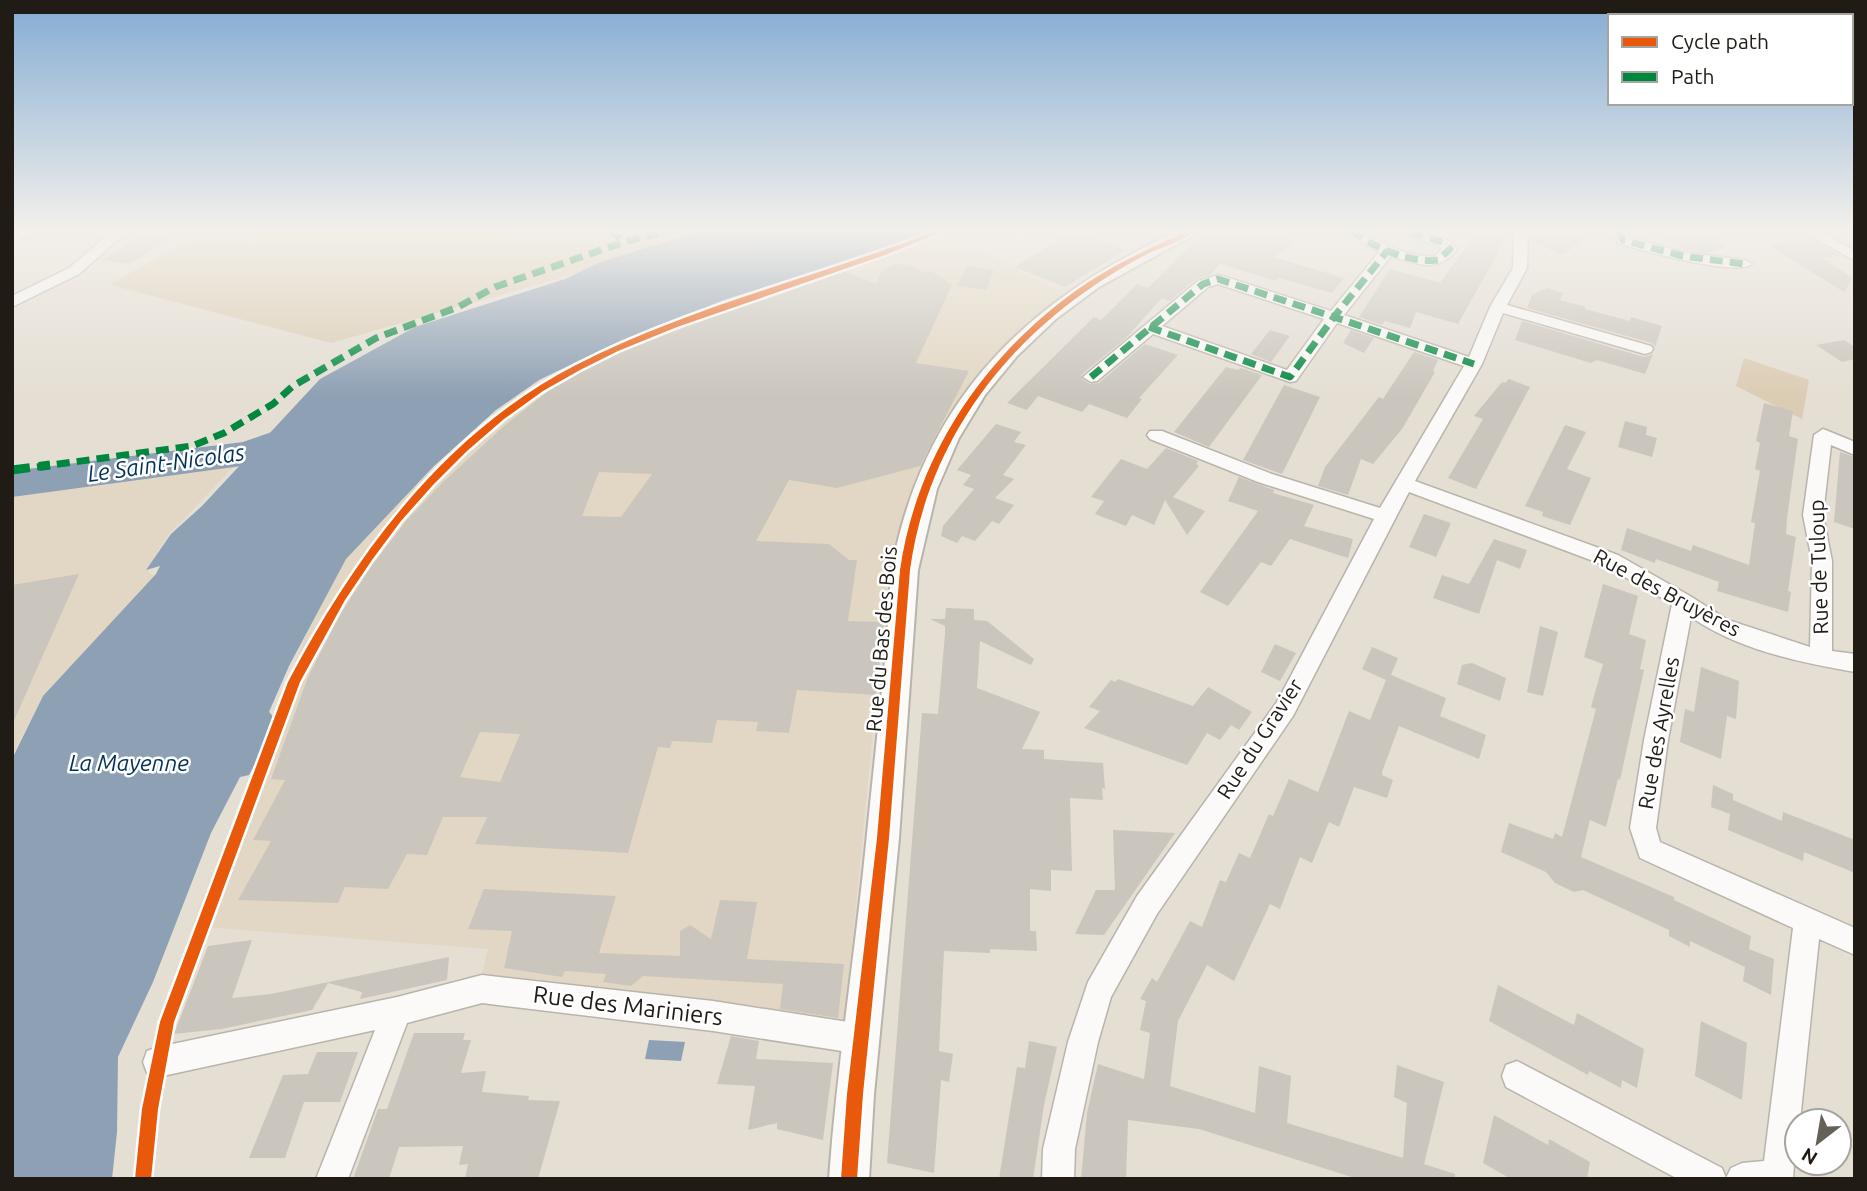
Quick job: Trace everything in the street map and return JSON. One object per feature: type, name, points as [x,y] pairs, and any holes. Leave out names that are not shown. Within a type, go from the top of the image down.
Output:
[{"type":"street","points":[[12,302],[45,286]]},
{"type":"street","name":"Rue du Bas des Bois","points":[[849,1179],[861,1039],[874,940],[908,549],[933,465],[977,391],[1024,335],[1085,286]]},
{"type":"street","points":[[1091,377],[1201,286]]},
{"type":"street","points":[[1238,286],[1474,364]]},
{"type":"street","points":[[1149,327],[1290,377],[1359,286]]},
{"type":"street","name":"Rue du Gravier","points":[[1058,1179],[1059,1149],[1083,1042],[1098,992],[1147,905],[1285,709],[1403,483],[1474,364],[1510,286]]},
{"type":"street","points":[[1498,307],[1645,349]]},
{"type":"street","points":[[1156,435],[1265,478],[1385,516]]},
{"type":"street","name":"Rue de Tuloup","points":[[1821,657],[1822,561],[1813,515],[1823,435],[1855,449]]},
{"type":"street","name":"Rue des Bruyères","points":[[1403,483],[1611,560],[1683,601],[1720,626],[1796,653],[1855,663]]},
{"type":"street","name":"Rue des Ayrelles","points":[[1683,601],[1656,740],[1643,828],[1649,850],[1855,942]]},
{"type":"street","points":[[1742,1179],[1778,1178],[1807,921]]},
{"type":"street","name":"Rue des Mariniers","points":[[158,1062],[397,1011],[482,989],[713,1016],[861,1039]]},
{"type":"street","points":[[332,1179],[397,1011]]},
{"type":"street","points":[[1517,1076],[1711,1179]]},
{"type":"shaded area","points":[[112,286],[534,286],[331,343]]},
{"type":"shaded area","points":[[800,286],[1048,286],[1063,293],[997,365],[891,548],[844,1026],[774,1021],[482,974],[488,949],[192,926],[337,555],[509,401],[659,332]]},
{"type":"shaded area","points":[[1744,358],[1809,380],[1802,419],[1736,386]]},
{"type":"shaded area","points":[[246,454],[169,534],[146,570],[154,576],[43,696],[12,756],[12,484]]},
{"type":"water","name":"La Mayenne","points":[[544,286],[770,286],[724,300],[620,341],[539,380],[496,410],[434,466],[346,559],[289,666],[269,712],[278,722],[249,775],[240,777],[211,833],[153,982],[118,1057],[117,1132],[112,1179],[12,1179],[12,759],[43,696],[156,574],[160,566],[146,570],[171,534],[202,506],[320,379],[415,327]]},
{"type":"water","points":[[649,1040],[685,1042],[681,1061],[645,1059]]},
{"type":"building","points":[[802,286],[952,286],[916,363],[969,371],[920,466],[837,488],[789,480],[756,541],[829,544],[849,560],[857,560],[848,621],[884,622],[876,695],[797,690],[789,733],[756,731],[758,722],[717,720],[712,743],[672,741],[670,748],[658,747],[628,853],[475,844],[487,817],[443,817],[427,855],[407,854],[388,889],[345,887],[338,903],[238,900],[271,841],[253,840],[285,780],[271,779],[308,677],[341,613],[370,568],[406,521],[443,482],[504,426],[556,385],[605,358]],"holes":[[[599,472],[652,474],[621,517],[582,516]],[[480,732],[520,734],[500,782],[460,777]]]},
{"type":"building","points":[[957,286],[988,286],[986,290]]},
{"type":"building","points":[[1135,286],[1148,288],[1150,286],[1188,286],[1170,301],[1162,298],[1126,338],[1081,375],[1082,379],[1090,384],[1099,383],[1145,344],[1178,355],[1139,398],[1142,399],[1127,418],[1089,404],[1082,412],[1038,396],[1027,410],[1007,403],[1094,317],[1101,320]]},
{"type":"building","points":[[1306,286],[1338,286],[1332,293]]},
{"type":"building","points":[[1379,286],[1480,286],[1458,324],[1416,312],[1410,328],[1385,321],[1382,325],[1359,317]]},
{"type":"building","points":[[1834,286],[1848,286],[1844,292]]},
{"type":"building","points":[[1547,288],[1563,293],[1560,300],[1586,307],[1585,309],[1630,321],[1631,317],[1662,326],[1655,347],[1652,343],[1527,308],[1532,295]]},
{"type":"building","points":[[1522,321],[1644,357],[1653,354],[1645,374],[1597,360],[1591,363],[1515,340]]},
{"type":"building","points":[[1270,330],[1290,336],[1271,362],[1251,354]]},
{"type":"building","points":[[1351,330],[1374,338],[1364,353],[1343,343]]},
{"type":"building","points":[[1844,340],[1855,347],[1855,359],[1842,362],[1816,345]]},
{"type":"building","points":[[1414,352],[1438,360],[1433,371],[1435,372],[1402,429],[1373,464],[1361,459],[1348,495],[1318,486],[1325,467],[1379,397],[1383,399]]},
{"type":"building","points":[[1226,367],[1238,370],[1241,368],[1262,375],[1209,447],[1174,432]]},
{"type":"building","points":[[1509,379],[1530,387],[1476,489],[1448,478],[1483,419],[1474,416],[1502,382],[1505,383]]},
{"type":"building","points":[[1284,385],[1320,397],[1282,474],[1243,460]]},
{"type":"building","points":[[1764,403],[1793,411],[1789,436],[1798,439],[1786,534],[1796,537],[1788,591],[1791,592],[1788,612],[1717,591],[1719,582],[1656,559],[1655,563],[1621,550],[1627,528],[1691,551],[1693,545],[1749,565],[1755,523],[1751,522],[1760,471],[1755,469],[1760,443],[1756,441]]},
{"type":"building","points":[[1625,421],[1647,427],[1646,435],[1657,438],[1652,457],[1618,447]]},
{"type":"building","points":[[996,424],[1021,432],[1014,442],[1026,445],[1003,475],[1014,479],[995,498],[1014,505],[999,524],[992,521],[975,541],[962,536],[957,543],[941,536],[943,526],[974,489],[963,485],[971,475],[957,470]]},
{"type":"building","points":[[1565,425],[1586,432],[1567,469],[1591,478],[1570,525],[1542,516],[1543,512],[1525,506]]},
{"type":"building","points":[[1166,448],[1198,461],[1196,464],[1199,466],[1173,497],[1205,511],[1187,535],[1165,500],[1154,525],[1132,515],[1126,526],[1095,514],[1104,501],[1091,497],[1121,459],[1147,469]]},
{"type":"building","points":[[1840,452],[1855,457],[1855,529],[1834,522]]},
{"type":"building","points":[[1239,477],[1274,490],[1273,493],[1314,505],[1304,526],[1353,539],[1348,558],[1290,539],[1271,566],[1261,562],[1228,606],[1200,592],[1258,511],[1228,501]]},
{"type":"building","points":[[1424,514],[1451,523],[1436,557],[1409,547]]},
{"type":"building","points":[[1494,539],[1527,550],[1520,569],[1497,560],[1479,614],[1433,598],[1442,575],[1469,584]]},
{"type":"building","points":[[79,574],[12,725],[12,585]]},
{"type":"building","points":[[1603,584],[1638,596],[1629,634],[1646,640],[1640,669],[1644,670],[1620,780],[1618,779],[1606,827],[1590,820],[1581,857],[1674,897],[1674,900],[1751,936],[1749,949],[1774,959],[1771,995],[1743,981],[1745,967],[1690,941],[1690,947],[1669,936],[1669,930],[1583,890],[1574,892],[1555,883],[1546,872],[1501,852],[1509,823],[1553,839],[1555,833],[1562,837],[1596,709],[1591,707],[1603,664],[1584,657]]},
{"type":"building","points":[[946,608],[974,609],[974,620],[987,621],[1034,659],[1031,665],[980,641],[977,688],[1040,712],[1022,749],[1044,750],[1044,759],[1103,763],[1105,789],[1102,788],[1103,800],[1070,798],[1072,871],[1051,870],[1051,891],[1030,889],[1030,931],[1036,931],[1037,951],[944,951],[939,1051],[953,1054],[949,1082],[941,1080],[934,1173],[887,1163],[922,713],[938,714],[945,634],[945,626],[930,619],[945,619]]},
{"type":"building","points":[[1540,626],[1558,632],[1543,696],[1527,692]]},
{"type":"building","points":[[1275,644],[1296,653],[1280,681],[1261,672]]},
{"type":"building","points":[[1372,647],[1398,658],[1391,675],[1446,698],[1440,716],[1486,735],[1479,759],[1399,726],[1382,772],[1382,775],[1393,780],[1387,798],[1354,787],[1339,827],[1329,822],[1312,863],[1300,857],[1280,909],[1270,904],[1234,981],[1207,965],[1178,1021],[1170,1086],[1255,1113],[1259,1066],[1291,1076],[1287,1123],[1403,1158],[1407,1103],[1394,1097],[1397,1065],[1444,1082],[1424,1164],[1455,1174],[1455,1179],[1358,1179],[1199,1129],[1128,1120],[1126,1179],[1081,1179],[1087,1113],[1098,1064],[1144,1079],[1150,1033],[1140,1030],[1146,1001],[1140,999],[1152,978],[1157,982],[1190,921],[1202,927],[1220,880],[1226,882],[1239,853],[1250,858],[1269,814],[1273,816],[1289,779],[1318,792],[1349,711],[1370,720],[1386,680],[1362,669]]},
{"type":"building","points":[[1472,663],[1506,678],[1500,701],[1457,684],[1462,665]]},
{"type":"building","points":[[1701,667],[1739,681],[1736,719],[1727,716],[1721,759],[1680,742],[1685,709],[1694,712]]},
{"type":"building","points":[[1118,679],[1193,706],[1208,687],[1252,712],[1239,730],[1231,725],[1220,740],[1207,733],[1187,765],[1084,728],[1100,711],[1089,707],[1111,680],[1115,682]]},
{"type":"building","points":[[1713,785],[1733,794],[1733,800],[1782,821],[1783,812],[1855,840],[1855,873],[1804,852],[1803,861],[1728,830],[1730,814],[1711,807]]},
{"type":"building","points":[[1113,830],[1175,833],[1104,935],[1075,934],[1096,890],[1115,890]]},
{"type":"building","points":[[484,889],[616,896],[599,953],[680,956],[680,931],[690,925],[711,939],[720,900],[757,902],[747,959],[844,964],[838,1018],[780,1009],[783,984],[643,976],[631,986],[603,982],[606,974],[565,971],[562,977],[504,968],[512,931],[468,929]]},
{"type":"building","points":[[252,940],[232,998],[271,994],[449,957],[447,980],[360,999],[362,992],[328,983],[312,1010],[221,1029],[174,1034],[208,946]]},
{"type":"building","points":[[1498,985],[1574,1025],[1577,1013],[1644,1049],[1637,1088],[1622,1080],[1621,1088],[1589,1071],[1588,1075],[1489,1021]]},
{"type":"building","points":[[1701,1021],[1747,1043],[1742,1100],[1695,1076]]},
{"type":"building","points":[[414,1033],[465,1033],[463,1040],[471,1040],[461,1073],[486,1071],[482,1092],[529,1096],[528,1100],[560,1101],[538,1179],[465,1179],[468,1164],[459,1165],[463,1146],[399,1147],[389,1179],[353,1179],[378,1109],[387,1109]]},
{"type":"building","points":[[731,1036],[759,1041],[756,1059],[833,1063],[823,1140],[777,1129],[777,1123],[748,1130],[755,1086],[717,1084]]},
{"type":"building","points":[[1029,1041],[1057,1047],[1044,1105],[1033,1179],[999,1179],[1017,1067],[1025,1068]]},
{"type":"building","points":[[317,1052],[358,1052],[340,1102],[304,1102],[285,1158],[249,1158],[283,1075],[308,1074]]},
{"type":"building","points":[[1494,1115],[1548,1145],[1549,1139],[1590,1162],[1587,1179],[1511,1179],[1483,1163]]},
{"type":"waterway","name":"Le Saint-Nicolas","points":[[12,484],[249,453],[306,432]]},
{"type":"marked path","points":[[12,470],[192,446],[224,433],[273,404],[293,386],[376,338],[458,307],[499,286]]},
{"type":"marked path","points":[[1091,377],[1201,286]]},
{"type":"marked path","points":[[1238,286],[1334,317],[1359,286]]},
{"type":"marked path","points":[[1149,327],[1290,377],[1334,317],[1474,364]]},
{"type":"cycle path","points":[[143,1179],[150,1109],[167,1022],[294,682],[316,639],[368,557],[429,483],[464,449],[540,389],[615,349],[674,325],[788,286]]},
{"type":"cycle path","points":[[849,1179],[909,546],[925,489],[948,438],[976,392],[1010,351],[1049,315],[1089,286]]}]
